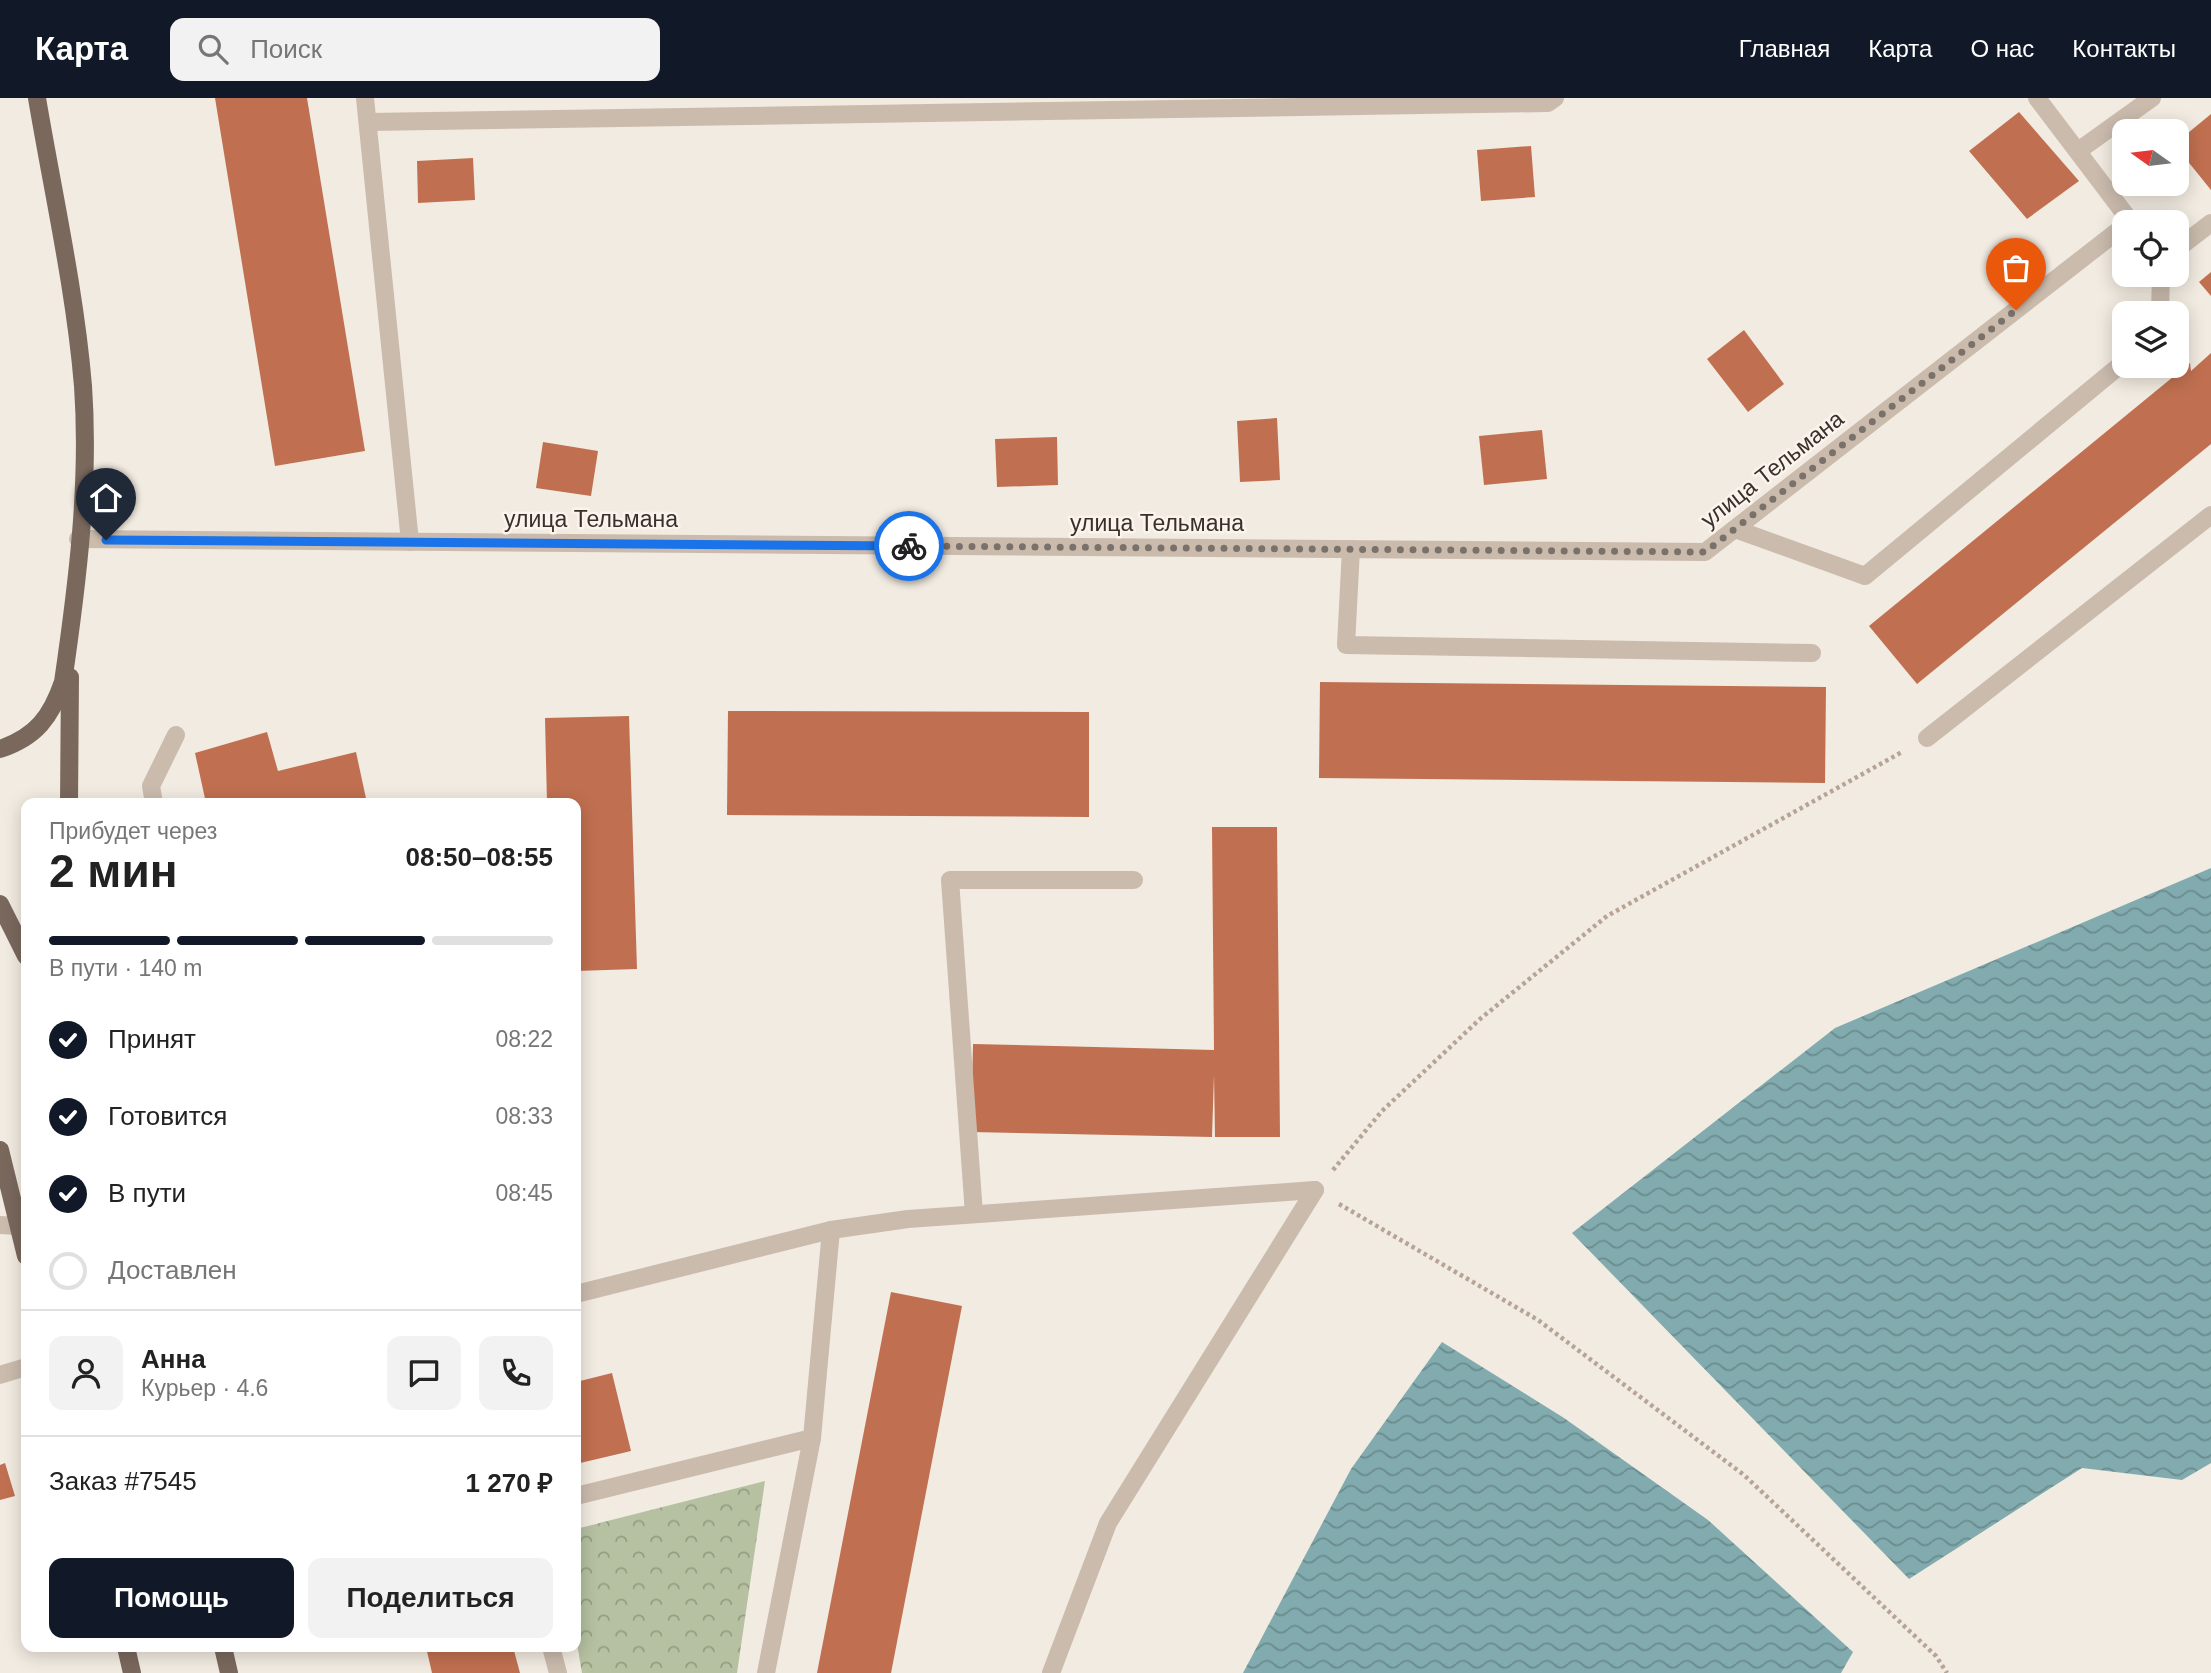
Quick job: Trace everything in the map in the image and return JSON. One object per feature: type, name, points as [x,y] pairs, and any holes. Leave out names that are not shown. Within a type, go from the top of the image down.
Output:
[{"type":"main road","points":[[37,98],[74,312],[83,388],[83,485],[71,628],[69,798]]},
{"type":"main road","points":[[0,749],[19,743],[39,729],[54,708],[62,682],[71,628]]},
{"type":"main road","points":[[0,904],[21,946]]},
{"type":"main road","points":[[0,1150],[21,1237]]},
{"type":"main road","points":[[0,1201],[18,1226]]},
{"type":"main road","points":[[127,1652],[132,1673]]},
{"type":"main road","points":[[224,1652],[229,1673]]},
{"type":"street","points":[[365,98],[410,542]]},
{"type":"street","points":[[369,121],[1548,103],[1555,98]]},
{"type":"street","points":[[2037,98],[2121,210]]},
{"type":"street","points":[[2078,151],[2152,98]]},
{"type":"street","points":[[2189,240],[2211,223]]},
{"type":"street","name":"улица Тельмана","points":[[78,540],[1705,552],[2112,235]]},
{"type":"street","points":[[1735,529],[1865,576],[2112,372]]},
{"type":"street","points":[[1927,738],[2211,515]]},
{"type":"street","points":[[1351,549],[1346,645],[1812,653]]},
{"type":"street","points":[[153,798],[151,786],[176,735]]},
{"type":"street","points":[[974,1214],[950,880],[1134,880]]},
{"type":"street","points":[[581,1293],[831,1230],[908,1219],[1315,1190]]},
{"type":"street","points":[[1051,1673],[1108,1523],[1315,1190]]},
{"type":"street","points":[[0,1225],[18,1226]]},
{"type":"street","points":[[766,1673],[812,1438],[831,1230]]},
{"type":"street","points":[[0,1375],[21,1369]]},
{"type":"street","points":[[581,1495],[812,1438]]},
{"type":"street","points":[[552,1652],[558,1673]]},
{"type":"path","points":[[1927,738],[1607,916],[1480,1019],[1392,1102],[1315,1190],[1538,1320],[1744,1475],[1936,1656],[1947,1673]]},
{"type":"green space","points":[[765,1481],[737,1673],[582,1673],[578,1652],[581,1652],[581,1528]]},
{"type":"water","points":[[2211,868],[2211,1463],[2182,1480],[2082,1468],[1909,1579],[1572,1233],[1835,1028]]},
{"type":"water","points":[[1442,1342],[1564,1418],[1708,1520],[1853,1652],[1841,1673],[1243,1673],[1351,1469]]},
{"type":"building","points":[[215,98],[307,98],[365,451],[275,466]]},
{"type":"building","points":[[2019,112],[2079,181],[2027,219],[1969,151]]},
{"type":"building","points":[[2211,114],[2211,190],[2189,163],[2189,132]]},
{"type":"building","points":[[1531,146],[1535,197],[1481,201],[1477,150]]},
{"type":"building","points":[[473,158],[475,200],[418,203],[417,161]]},
{"type":"building","points":[[2211,272],[2211,296],[2199,282]]},
{"type":"building","points":[[1744,330],[1784,384],[1748,412],[1707,359]]},
{"type":"building","points":[[2211,353],[2211,444],[1917,684],[1869,626],[2172,378],[2189,378],[2190,363],[2191,371]]},
{"type":"building","points":[[1277,418],[1280,480],[1240,482],[1237,421]]},
{"type":"building","points":[[1542,430],[1547,479],[1484,485],[1479,436]]},
{"type":"building","points":[[1057,437],[1058,485],[997,487],[995,439]]},
{"type":"building","points":[[543,442],[598,451],[591,496],[536,488]]},
{"type":"building","points":[[1320,682],[1826,687],[1825,783],[1319,778]]},
{"type":"building","points":[[728,711],[1089,712],[1089,817],[727,815]]},
{"type":"building","points":[[629,716],[637,969],[581,971],[581,798],[547,798],[545,718]]},
{"type":"building","points":[[267,732],[278,771],[356,752],[366,798],[205,798],[195,753]]},
{"type":"building","points":[[1212,827],[1277,827],[1280,1137],[1215,1137],[1214,1075],[1212,1137],[971,1132],[973,1044],[1214,1050]]},
{"type":"building","points":[[891,1292],[962,1306],[891,1673],[817,1673]]},
{"type":"building","points":[[612,1373],[631,1451],[581,1463],[581,1381]]},
{"type":"building","points":[[5,1463],[15,1496],[0,1500],[0,1465]]},
{"type":"building","points":[[427,1652],[514,1652],[520,1673],[432,1673]]},
{"type":"way so far","points":[[909,546],[1705,552],[2016,310]]},
{"type":"route","points":[[106,540],[909,546]]}]
